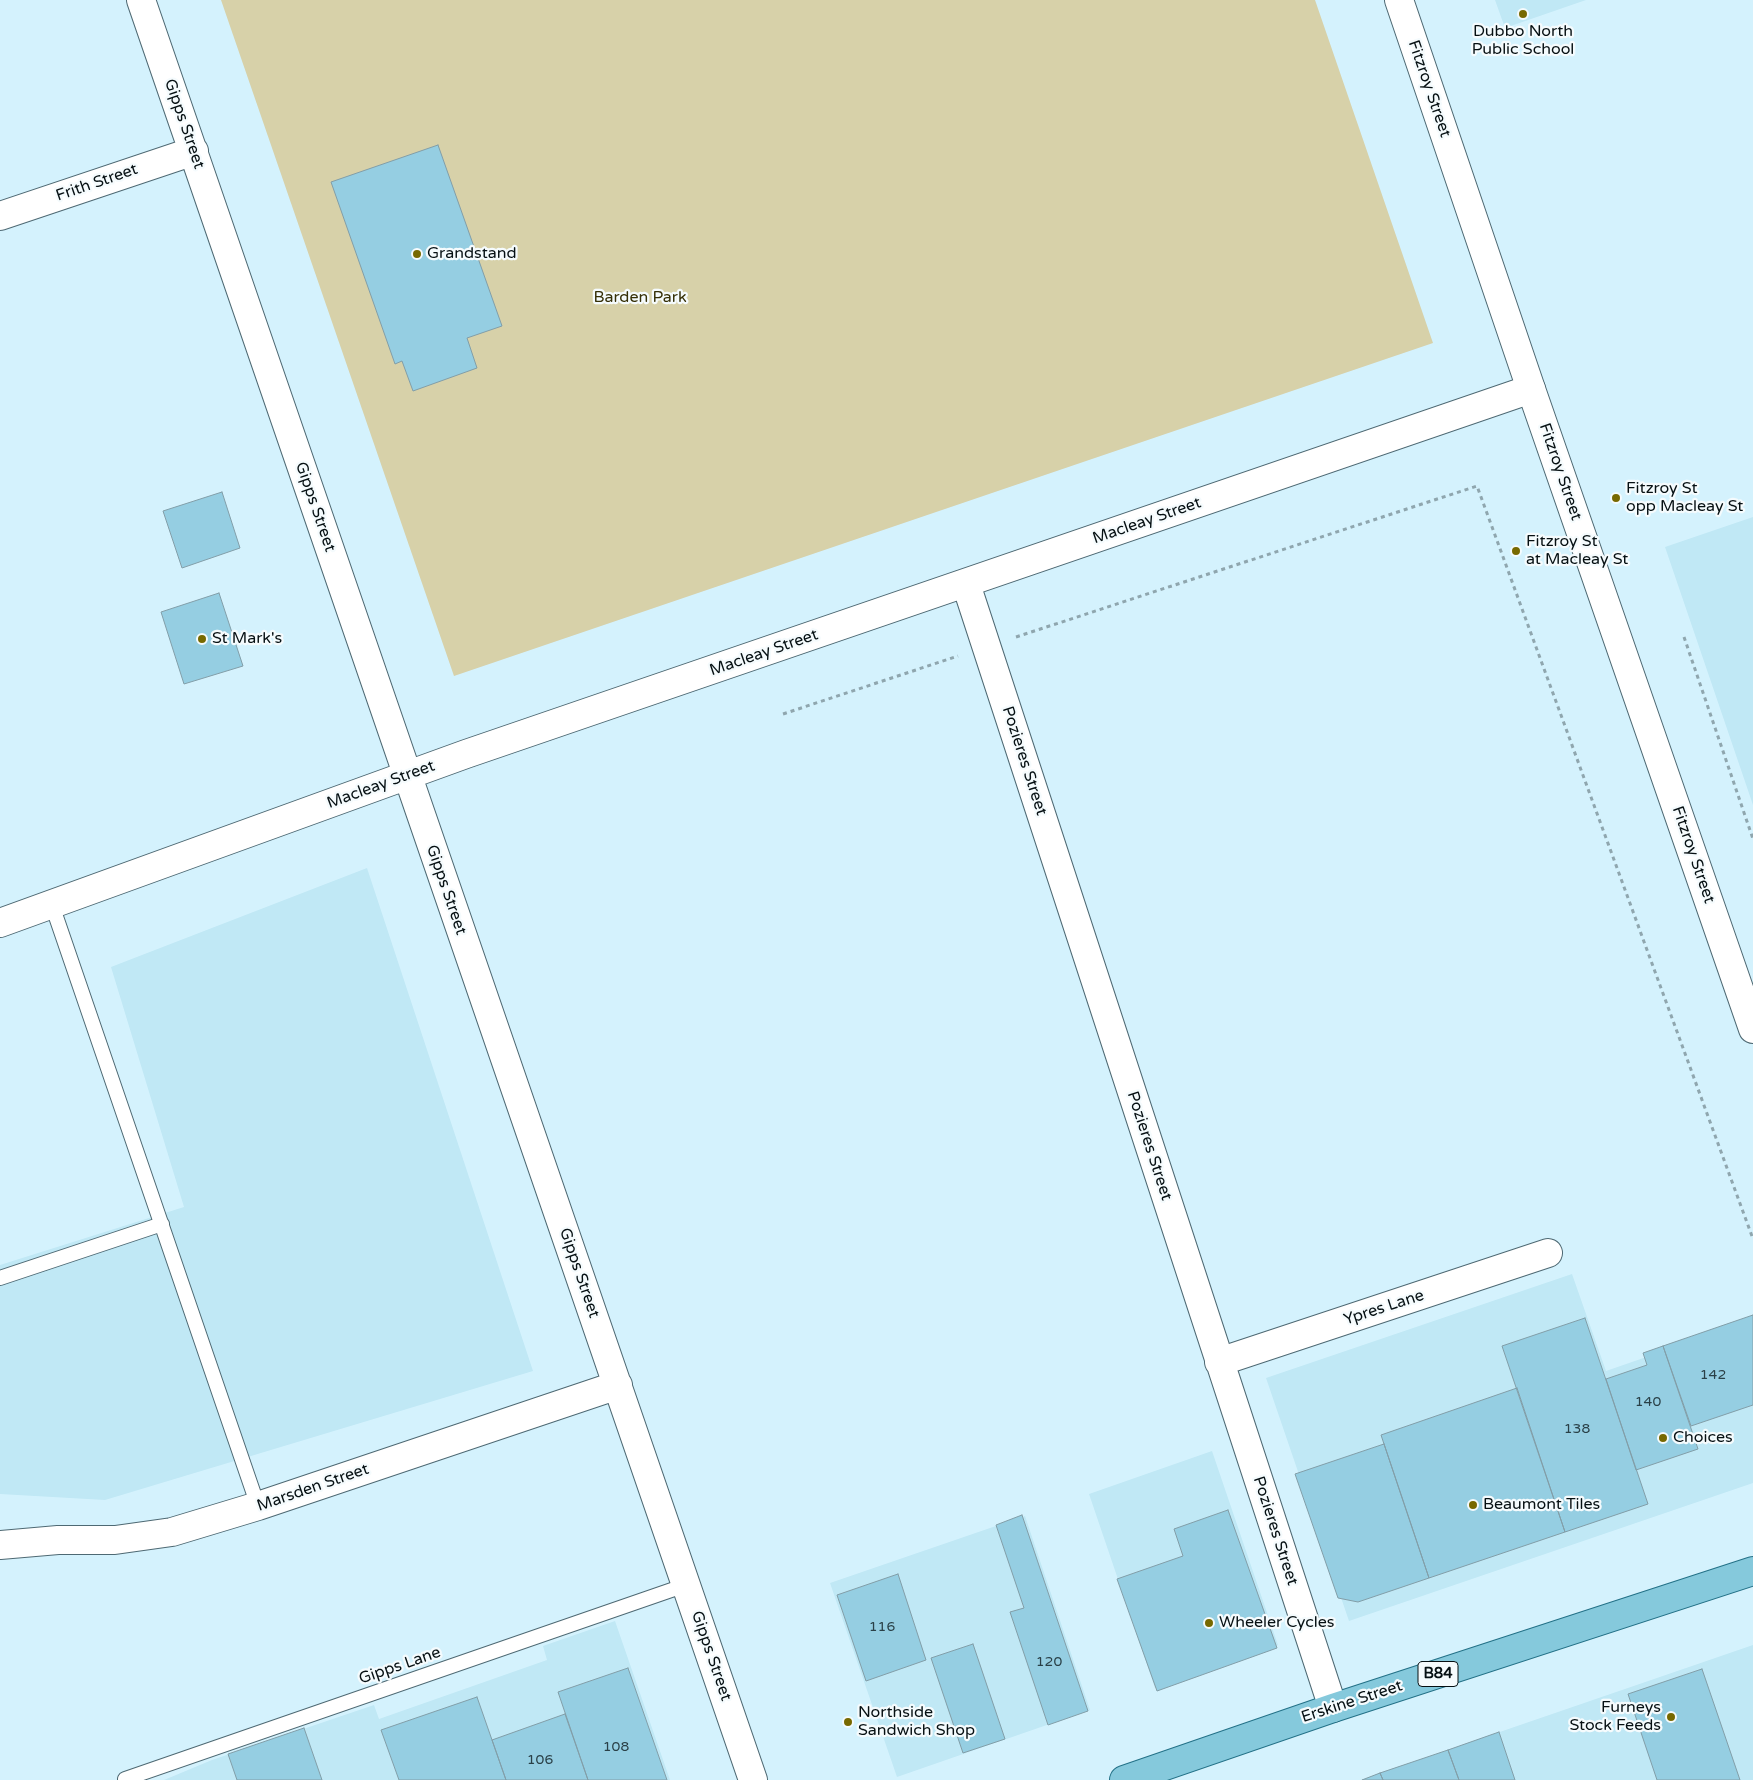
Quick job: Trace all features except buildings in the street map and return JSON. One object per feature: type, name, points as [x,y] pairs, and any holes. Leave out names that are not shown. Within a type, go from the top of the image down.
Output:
[{"type":"main road","name":"Erskine Street","points":[[1124,1780],[1333,1708],[1753,1571]]},
{"type":"street","name":"Gipps Street","points":[[141,0],[753,1780]]},
{"type":"street","name":"Fitzroy Street","points":[[1399,0],[1530,389],[1753,1029]]},
{"type":"street","name":"Frith Street","points":[[0,216],[194,150]]},
{"type":"street","name":"Macleay Street","points":[[0,923],[407,776],[1530,389]]},
{"type":"street","name":"Pozieres Street","points":[[966,584],[1333,1708]]},
{"type":"street","name":"Ypres Lane","points":[[1219,1362],[1548,1253]]},
{"type":"street","name":"Marsden Street","points":[[0,1545],[58,1540],[115,1540],[172,1532],[258,1506],[618,1385]]},
{"type":"lane","points":[[52,905],[258,1506]]},
{"type":"lane","points":[[0,1278],[162,1224]]},
{"type":"lane","name":"Gipps Lane","points":[[125,1779],[686,1585]]},
{"type":"path","points":[[783,714],[1477,486],[1753,1239]]},
{"type":"path","points":[[1684,638],[1753,839]]},
{"type":"shaded area","name":"Dubbo North Public School","points":[[1495,0],[1586,0],[1505,28]]},
{"type":"shaded area","points":[[1753,517],[1753,805],[1665,547]]},
{"type":"shaded area","points":[[367,868],[533,1371],[105,1500],[0,1494],[0,1265],[184,1207],[111,967]]},
{"type":"shaded area","points":[[1572,1274],[1606,1371],[1753,1320],[1753,1483],[1349,1621],[1266,1378]]},
{"type":"shaded area","points":[[1212,1451],[1278,1645],[1155,1688],[1089,1494]]},
{"type":"shaded area","points":[[1025,1516],[1090,1710],[897,1777],[830,1583]]},
{"type":"shaded area","points":[[615,1621],[670,1780],[164,1780],[212,1760],[374,1705],[379,1719],[547,1660],[543,1646]]},
{"type":"shaded area","points":[[1753,1645],[1753,1780],[1360,1780]]},
{"type":"green space","name":"Barden Park","points":[[221,0],[1315,0],[1433,343],[454,676]]},
{"type":"place","name":"Dubbo North Public School","points":[[1523,14]]},
{"type":"place","name":"Grandstand","points":[[417,254]]},
{"type":"place","name":"Fitzroy St opp Macleay St","points":[[1616,498]]},
{"type":"place","name":"Fitzroy St at Macleay St","points":[[1516,551]]},
{"type":"place","name":"St Mark's","points":[[202,639]]},
{"type":"place","name":"Choices","points":[[1663,1438]]},
{"type":"place","name":"Beaumont Tiles","points":[[1473,1505]]},
{"type":"place","name":"Wheeler Cycles","points":[[1209,1623]]},
{"type":"place","name":"Furneys Stock Feeds","points":[[1671,1717]]},
{"type":"place","name":"Northside Sandwich Shop","points":[[848,1722]]}]
